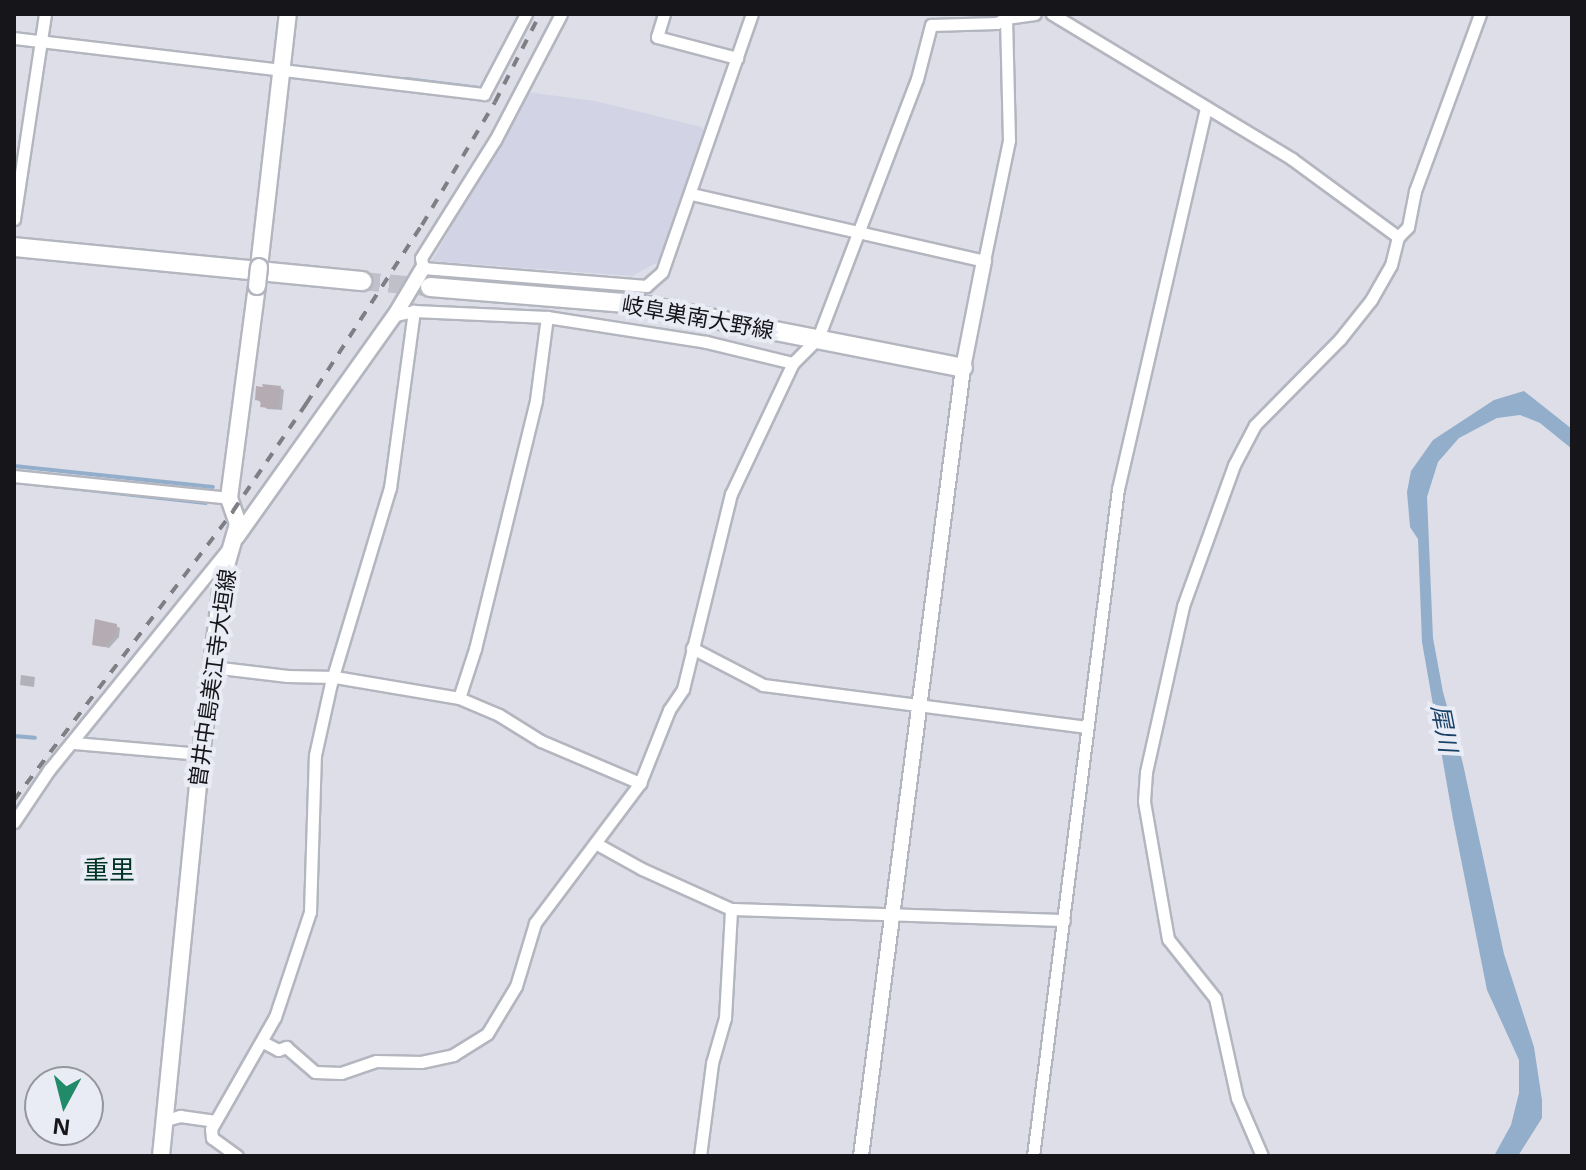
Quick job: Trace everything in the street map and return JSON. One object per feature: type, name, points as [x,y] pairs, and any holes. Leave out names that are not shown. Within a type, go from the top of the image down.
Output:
[{"type":"main road","name":"曽井中島美江寺大垣線","points":[[161,1156],[201,754],[223,576],[238,524],[229,498],[288,14]]},
{"type":"main road","points":[[14,247],[362,281]]},
{"type":"main road","name":"岐阜巣南大野線","points":[[430,287],[638,304],[963,368]]},
{"type":"street","points":[[14,219],[45,14]]},
{"type":"street","points":[[14,38],[484,94],[526,14]]},
{"type":"street","points":[[14,822],[49,770],[74,743],[206,573],[233,545],[246,521],[395,315],[423,268],[421,258],[495,140],[561,14]]},
{"type":"street","points":[[664,14],[657,37],[737,58]]},
{"type":"street","points":[[423,268],[646,286],[662,272],[692,194],[752,14]]},
{"type":"street","points":[[263,1042],[278,1050],[286,1047],[315,1072],[341,1073],[376,1061],[421,1062],[453,1055],[487,1034],[516,986],[535,923],[640,783],[669,710],[683,689],[731,494],[793,363],[818,338],[861,233],[917,79],[931,25],[997,23],[1006,18],[1035,14]]},
{"type":"street","points":[[1052,14],[1292,159],[1398,237]]},
{"type":"street","points":[[1262,1156],[1237,1098],[1215,998],[1168,939],[1144,801],[1146,772],[1183,606],[1234,465],[1255,425],[1340,339],[1371,300],[1391,265],[1398,237],[1408,227],[1415,191],[1480,14]]},
{"type":"street","points":[[861,1156],[963,368],[1009,140],[1006,18]]},
{"type":"street","points":[[1033,1156],[1118,489],[1206,109]]},
{"type":"street","points":[[692,194],[984,261]]},
{"type":"street","points":[[395,315],[414,311],[547,317],[706,342],[793,363]]},
{"type":"street","points":[[237,1156],[212,1138],[214,1121],[263,1042],[281,1001],[310,912],[315,755],[331,683],[390,488],[414,311]]},
{"type":"street","points":[[459,698],[475,649],[536,400],[547,317]]},
{"type":"street","points":[[14,476],[229,498]]},
{"type":"street","points":[[692,648],[763,685],[1087,727]]},
{"type":"street","points":[[212,667],[287,676],[335,677],[459,698],[499,715],[541,741],[640,783]]},
{"type":"street","points":[[74,743],[201,754]]},
{"type":"street","points":[[597,844],[642,869],[731,909],[1064,920]]},
{"type":"street","points":[[700,1156],[712,1063],[725,1018],[731,909]]},
{"type":"street","points":[[166,1120],[180,1116],[214,1121]]},
{"type":"shaded area","points":[[527,92],[595,101],[702,127],[704,131],[658,262],[632,276],[432,261]]},
{"type":"water","name":"犀川","points":[[1524,391],[1572,429],[1572,449],[1540,423],[1520,415],[1497,418],[1459,438],[1438,462],[1427,497],[1433,638],[1443,692],[1463,764],[1504,954],[1534,1047],[1542,1100],[1542,1118],[1518,1156],[1494,1156],[1511,1125],[1519,1093],[1519,1060],[1487,990],[1453,819],[1422,642],[1418,539],[1410,527],[1407,492],[1411,471],[1433,440],[1494,400]]},
{"type":"building","points":[[262,384],[281,386],[278,409],[260,407],[261,401],[255,400],[256,386],[263,387]]},
{"type":"building","points":[[95,619],[117,624],[116,635],[104,647],[92,645]]},
{"type":"waterway","points":[[406,79],[479,88]]},
{"type":"waterway","points":[[14,466],[213,487]]},
{"type":"waterway","points":[[25,483],[206,503]]},
{"type":"waterway","points":[[14,736],[35,738]]},
{"type":"tunnel","points":[[362,281],[427,287]]},
{"type":"railway","points":[[14,800],[233,511],[306,404],[422,225],[495,102],[540,14]]},
{"type":"district","name":"重里","points":[[109,870]]}]
